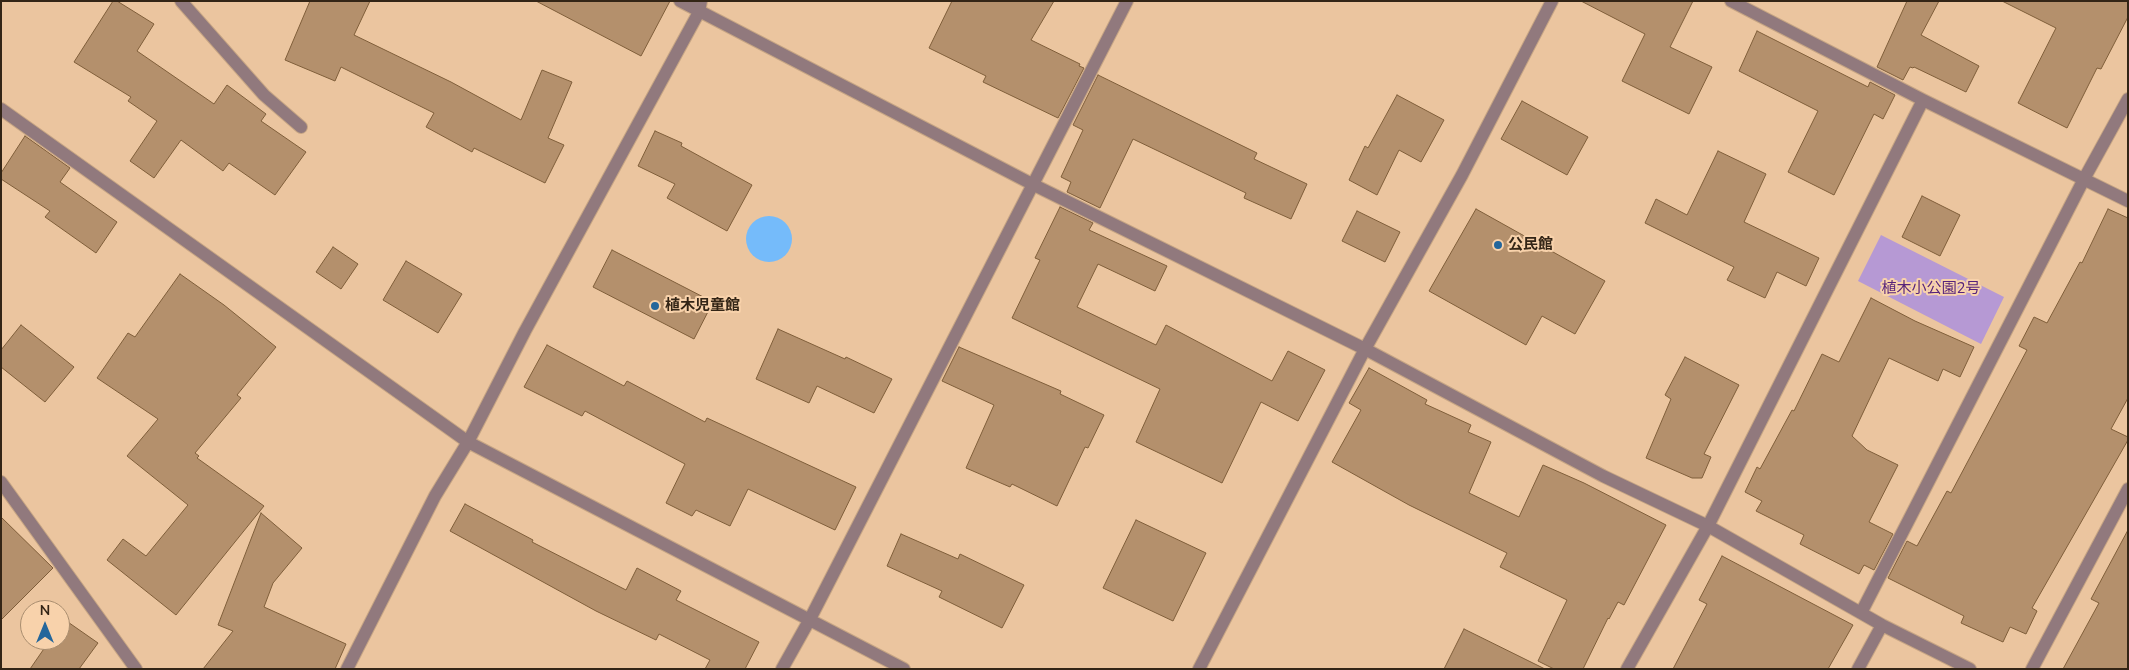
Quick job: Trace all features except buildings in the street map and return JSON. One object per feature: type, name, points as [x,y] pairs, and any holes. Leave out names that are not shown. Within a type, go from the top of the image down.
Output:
[{"type":"street","points":[[181,1],[264,95],[301,128]]},
{"type":"street","points":[[680,1],[700,7],[1032,184],[1365,349],[1603,476],[1708,526],[1882,625],[1970,669]]},
{"type":"street","points":[[782,669],[1127,1]]},
{"type":"street","points":[[1199,669],[1365,349],[1462,175],[1552,1]]},
{"type":"street","points":[[1731,1],[1923,100],[2128,201]]},
{"type":"street","points":[[348,669],[435,496],[468,442],[525,331],[700,7]]},
{"type":"street","points":[[1861,613],[2084,179],[2128,99]]},
{"type":"street","points":[[1627,669],[1708,526],[1923,100]]},
{"type":"street","points":[[1,109],[468,442],[810,618],[904,669]]},
{"type":"street","points":[[1,482],[136,669]]},
{"type":"street","points":[[2032,669],[2128,488]]},
{"type":"street","points":[[1858,669],[1882,625]]},
{"type":"green space","name":"植木小公園2号","points":[[1881,235],[2004,297],[1981,344],[1858,281]]},
{"type":"water","points":[[765,216],[773,216],[782,220],[788,226],[792,239],[788,252],[782,258],[773,262],[765,262],[756,258],[750,252],[746,243],[746,235],[750,226],[756,220]]},
{"type":"place","name":"公民館","points":[[1498,245]]},
{"type":"place","name":"植木児童館","points":[[655,306]]}]
